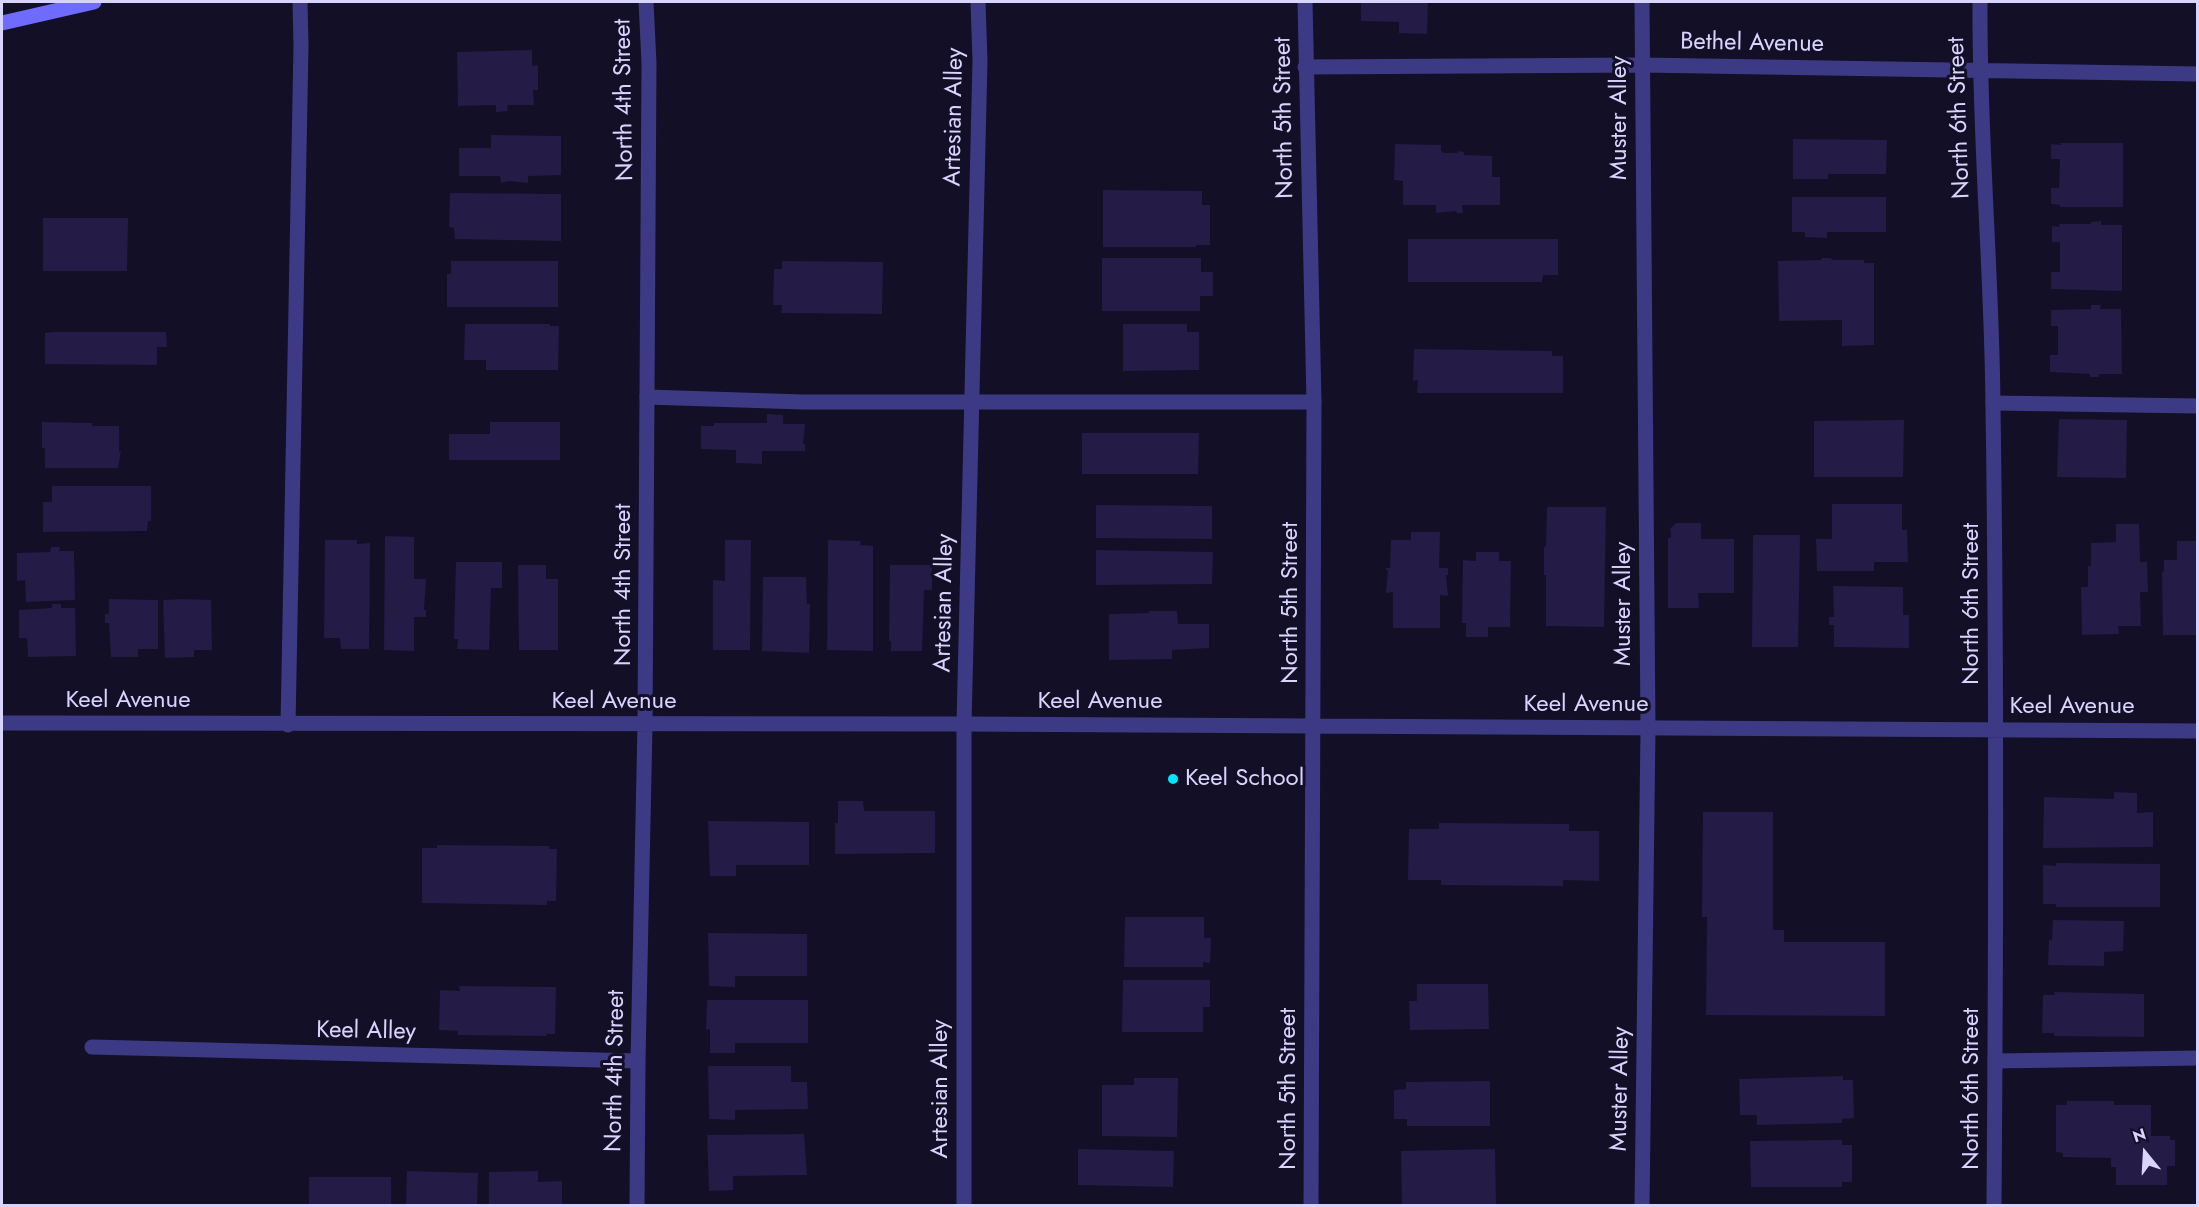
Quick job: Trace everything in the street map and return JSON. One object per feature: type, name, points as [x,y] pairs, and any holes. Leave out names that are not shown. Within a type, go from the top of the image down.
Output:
[{"type":"main road","points":[[2,23],[94,2]]},
{"type":"street","points":[[288,724],[301,58],[300,2]]},
{"type":"street","name":"North 4th Street","points":[[637,1206],[645,725],[649,63],[646,2]]},
{"type":"street","name":"Artesian Alley","points":[[964,1206],[964,724],[980,73],[978,2]]},
{"type":"street","name":"North 5th Street","points":[[1305,2],[1314,402],[1311,1206]]},
{"type":"street","name":"Muster Alley","points":[[1642,2],[1648,728],[1642,1206]]},
{"type":"street","name":"North 6th Street","points":[[1980,2],[1980,71],[1993,403],[1996,729],[1994,1206]]},
{"type":"street","name":"Bethel Avenue","points":[[1305,67],[1642,65],[2198,74]]},
{"type":"street","points":[[647,397],[803,402],[1314,402]]},
{"type":"street","points":[[1993,403],[2198,406]]},
{"type":"street","name":"Keel Avenue","points":[[2,723],[964,724],[2198,730]]},
{"type":"street","name":"Keel Alley","points":[[92,1047],[638,1061]]},
{"type":"street","points":[[1995,1061],[2198,1058]]},
{"type":"building","points":[[1361,2],[1428,2],[1427,34],[1399,33],[1399,22],[1361,21]]},
{"type":"building","points":[[532,50],[532,66],[538,65],[538,90],[533,90],[534,105],[507,105],[508,111],[496,112],[496,105],[458,106],[457,52]]},
{"type":"building","points":[[491,135],[561,136],[561,175],[528,176],[528,183],[508,181],[501,183],[500,176],[459,176],[459,148],[491,148]]},
{"type":"building","points":[[1793,139],[1887,140],[1886,174],[1828,174],[1828,179],[1793,179]]},
{"type":"building","points":[[2060,143],[2123,143],[2123,207],[2060,207],[2060,205],[2051,204],[2051,188],[2059,188],[2060,159],[2051,159],[2051,144],[2061,145]]},
{"type":"building","points":[[1395,144],[1441,145],[1441,151],[1444,153],[1458,153],[1457,151],[1464,152],[1464,155],[1492,156],[1492,177],[1500,177],[1500,205],[1462,205],[1463,213],[1456,211],[1436,213],[1436,205],[1403,205],[1403,181],[1394,180]]},
{"type":"building","points":[[1103,190],[1202,191],[1202,205],[1210,205],[1210,245],[1103,247]]},
{"type":"building","points":[[450,193],[561,194],[561,241],[455,239],[454,228],[449,227]]},
{"type":"building","points":[[1792,197],[1886,197],[1886,232],[1827,232],[1827,238],[1805,237],[1805,232],[1792,232]]},
{"type":"building","points":[[43,218],[128,218],[127,271],[43,271]]},
{"type":"building","points":[[2101,221],[2101,225],[2122,225],[2122,291],[2051,289],[2051,272],[2060,272],[2060,242],[2052,242],[2052,226],[2091,224],[2091,222]]},
{"type":"building","points":[[1408,239],[1558,239],[1558,275],[1543,275],[1542,282],[1408,282]]},
{"type":"building","points":[[1102,258],[1201,258],[1201,272],[1213,272],[1213,296],[1200,296],[1200,311],[1102,311]]},
{"type":"building","points":[[1822,258],[1864,260],[1864,263],[1874,263],[1874,345],[1842,346],[1842,320],[1779,321],[1778,261],[1821,260]]},
{"type":"building","points":[[451,261],[558,261],[558,307],[447,307],[447,274],[451,274]]},
{"type":"building","points":[[782,261],[883,262],[882,314],[781,313],[782,305],[773,305],[774,269],[782,269]]},
{"type":"building","points":[[2091,305],[2101,305],[2100,309],[2121,309],[2122,374],[2099,374],[2099,377],[2090,377],[2090,374],[2050,372],[2050,355],[2058,355],[2058,326],[2051,326],[2051,310],[2091,309]]},
{"type":"building","points":[[465,324],[550,324],[550,326],[559,326],[558,370],[486,370],[486,360],[464,360]]},
{"type":"building","points":[[1123,324],[1187,324],[1187,332],[1199,332],[1199,370],[1123,371]]},
{"type":"building","points":[[166,332],[167,347],[157,347],[157,365],[45,364],[45,333]]},
{"type":"building","points":[[1414,349],[1552,351],[1552,356],[1563,356],[1563,393],[1417,393],[1418,380],[1413,381]]},
{"type":"building","points":[[767,414],[783,415],[783,424],[805,424],[803,444],[805,444],[805,451],[762,451],[762,464],[736,463],[736,450],[701,449],[701,426],[714,426],[714,423],[767,423]]},
{"type":"building","points":[[2059,419],[2127,420],[2126,478],[2057,477]]},
{"type":"building","points":[[1904,420],[1903,477],[1814,477],[1814,421]]},
{"type":"building","points":[[42,422],[119,426],[119,452],[121,451],[118,468],[45,468]]},
{"type":"building","points":[[490,422],[560,422],[560,460],[449,460],[449,434],[490,434]]},
{"type":"building","points":[[1082,433],[1199,433],[1198,474],[1082,474]]},
{"type":"building","points":[[52,486],[151,486],[151,521],[148,521],[147,531],[43,532],[43,502],[52,502]]},
{"type":"building","points":[[1832,504],[1902,504],[1902,530],[1907,530],[1908,562],[1874,562],[1874,571],[1817,571],[1816,539],[1832,539]]},
{"type":"building","points":[[1096,505],[1212,506],[1212,539],[1096,538]]},
{"type":"building","points":[[1547,507],[1606,507],[1604,627],[1546,626],[1544,547],[1546,546]]},
{"type":"building","points":[[1676,523],[1701,523],[1701,539],[1734,539],[1734,593],[1698,593],[1699,608],[1668,608],[1668,538],[1671,538],[1670,529]]},
{"type":"building","points":[[2116,524],[2139,524],[2140,562],[2147,562],[2148,592],[2140,592],[2141,626],[2118,626],[2119,634],[2082,635],[2081,587],[2088,587],[2091,543],[2116,542]]},
{"type":"building","points":[[1411,532],[1440,532],[1439,568],[1448,568],[1448,575],[1446,575],[1448,596],[1440,595],[1440,628],[1393,628],[1393,592],[1386,593],[1388,570],[1386,568],[1390,568],[1391,540],[1411,540]]},
{"type":"building","points":[[1753,535],[1800,535],[1798,647],[1752,647]]},
{"type":"building","points":[[385,536],[414,537],[414,579],[426,579],[424,610],[426,610],[426,617],[414,617],[414,651],[384,650]]},
{"type":"building","points":[[325,540],[357,540],[357,544],[370,543],[369,649],[341,649],[340,638],[324,638]]},
{"type":"building","points":[[725,540],[751,540],[750,650],[713,650],[713,580],[725,581]]},
{"type":"building","points":[[828,540],[861,541],[860,545],[873,546],[873,651],[827,650]]},
{"type":"building","points":[[2177,541],[2198,541],[2198,635],[2163,635],[2162,571],[2164,572],[2164,560],[2177,560]]},
{"type":"building","points":[[51,547],[60,547],[59,551],[74,551],[75,600],[26,602],[25,580],[17,581],[17,553],[50,552]]},
{"type":"building","points":[[1096,550],[1213,552],[1212,584],[1096,585]]},
{"type":"building","points":[[1476,552],[1499,552],[1499,561],[1511,561],[1510,627],[1488,627],[1488,637],[1466,637],[1466,623],[1462,623],[1463,560],[1476,561]]},
{"type":"building","points":[[456,562],[502,562],[502,588],[491,588],[489,650],[457,649],[458,639],[454,639]]},
{"type":"building","points":[[518,565],[546,565],[546,579],[558,579],[558,650],[519,650]]},
{"type":"building","points":[[890,565],[932,565],[932,590],[924,590],[922,651],[891,651],[891,641],[889,641]]},
{"type":"building","points":[[763,577],[806,577],[807,604],[810,604],[809,653],[762,651]]},
{"type":"building","points":[[1833,586],[1903,587],[1903,615],[1909,615],[1909,648],[1834,647],[1834,625],[1829,625],[1829,617],[1834,617]]},
{"type":"building","points":[[109,599],[158,600],[158,649],[138,649],[138,657],[111,657],[109,623],[105,623],[105,614],[109,614]]},
{"type":"building","points":[[163,600],[211,600],[212,650],[194,650],[194,657],[165,658]]},
{"type":"building","points":[[52,604],[61,604],[61,608],[75,608],[76,656],[28,657],[27,638],[19,638],[19,610],[52,608]]},
{"type":"building","points":[[1149,611],[1177,611],[1178,624],[1209,624],[1209,648],[1172,650],[1172,659],[1109,660],[1109,614],[1149,613]]},
{"type":"building","points":[[2114,792],[2137,793],[2137,813],[2153,812],[2153,847],[2043,848],[2044,797],[2114,799]]},
{"type":"building","points":[[838,801],[863,801],[864,811],[935,811],[935,853],[835,854]]},
{"type":"building","points":[[1703,812],[1773,812],[1773,930],[1784,930],[1784,942],[1885,942],[1885,1016],[1706,1015],[1707,917],[1702,917]]},
{"type":"building","points":[[708,821],[809,822],[809,865],[736,865],[736,876],[710,876]]},
{"type":"building","points":[[1439,823],[1569,824],[1569,831],[1599,831],[1599,881],[1563,880],[1563,886],[1441,885],[1441,880],[1408,880],[1409,829],[1439,829]]},
{"type":"building","points":[[437,845],[549,846],[549,849],[557,849],[556,901],[547,901],[547,905],[422,903],[422,848],[437,848]]},
{"type":"building","points":[[2056,863],[2160,864],[2160,907],[2056,907],[2056,904],[2043,904],[2043,865],[2056,866]]},
{"type":"building","points":[[1125,917],[1204,917],[1204,938],[1211,938],[1210,963],[1203,962],[1203,967],[1124,967]]},
{"type":"building","points":[[2053,920],[2124,921],[2123,951],[2104,952],[2104,966],[2048,965]]},
{"type":"building","points":[[708,933],[807,934],[807,976],[735,976],[735,987],[709,986]]},
{"type":"building","points":[[1123,980],[1210,980],[1210,1007],[1203,1007],[1203,1032],[1122,1032]]},
{"type":"building","points":[[1417,984],[1488,984],[1489,1029],[1410,1030],[1409,1001],[1417,1001]]},
{"type":"building","points":[[459,986],[556,987],[555,1034],[546,1034],[547,1036],[458,1035],[458,1031],[439,1030],[440,990],[460,991]]},
{"type":"building","points":[[2054,992],[2144,994],[2144,1037],[2054,1036],[2054,1033],[2042,1033],[2043,995],[2055,995]]},
{"type":"building","points":[[707,1000],[808,1000],[808,1043],[735,1043],[735,1053],[710,1053],[710,1029],[706,1030]]},
{"type":"building","points":[[708,1066],[791,1066],[791,1082],[807,1082],[808,1109],[735,1110],[735,1120],[709,1119]]},
{"type":"building","points":[[1843,1076],[1843,1080],[1853,1080],[1854,1118],[1842,1119],[1842,1123],[1757,1125],[1757,1115],[1740,1115],[1739,1079]]},
{"type":"building","points":[[1134,1078],[1178,1078],[1177,1137],[1102,1136],[1102,1085],[1134,1085]]},
{"type":"building","points":[[1490,1081],[1490,1126],[1407,1126],[1407,1119],[1394,1119],[1394,1090],[1406,1089],[1406,1082]]},
{"type":"building","points":[[2067,1101],[2114,1101],[2114,1105],[2151,1105],[2151,1136],[2170,1136],[2170,1140],[2175,1140],[2175,1166],[2167,1166],[2167,1185],[2116,1185],[2116,1167],[2111,1167],[2111,1158],[2063,1157],[2063,1153],[2056,1152],[2056,1105],[2067,1105]]},
{"type":"building","points":[[804,1134],[807,1175],[733,1176],[733,1190],[709,1191],[707,1135]]},
{"type":"building","points":[[1842,1140],[1842,1145],[1852,1145],[1852,1182],[1842,1182],[1842,1187],[1751,1187],[1750,1141]]},
{"type":"building","points":[[1078,1149],[1174,1151],[1173,1187],[1078,1185]]},
{"type":"building","points":[[1495,1149],[1496,1206],[1402,1206],[1401,1151]]},
{"type":"building","points":[[407,1171],[478,1173],[477,1206],[406,1206]]},
{"type":"building","points":[[538,1171],[538,1182],[562,1181],[562,1206],[489,1206],[489,1172]]},
{"type":"building","points":[[309,1177],[391,1177],[391,1206],[309,1206]]},
{"type":"place","name":"Keel School","points":[[1173,779]]}]
